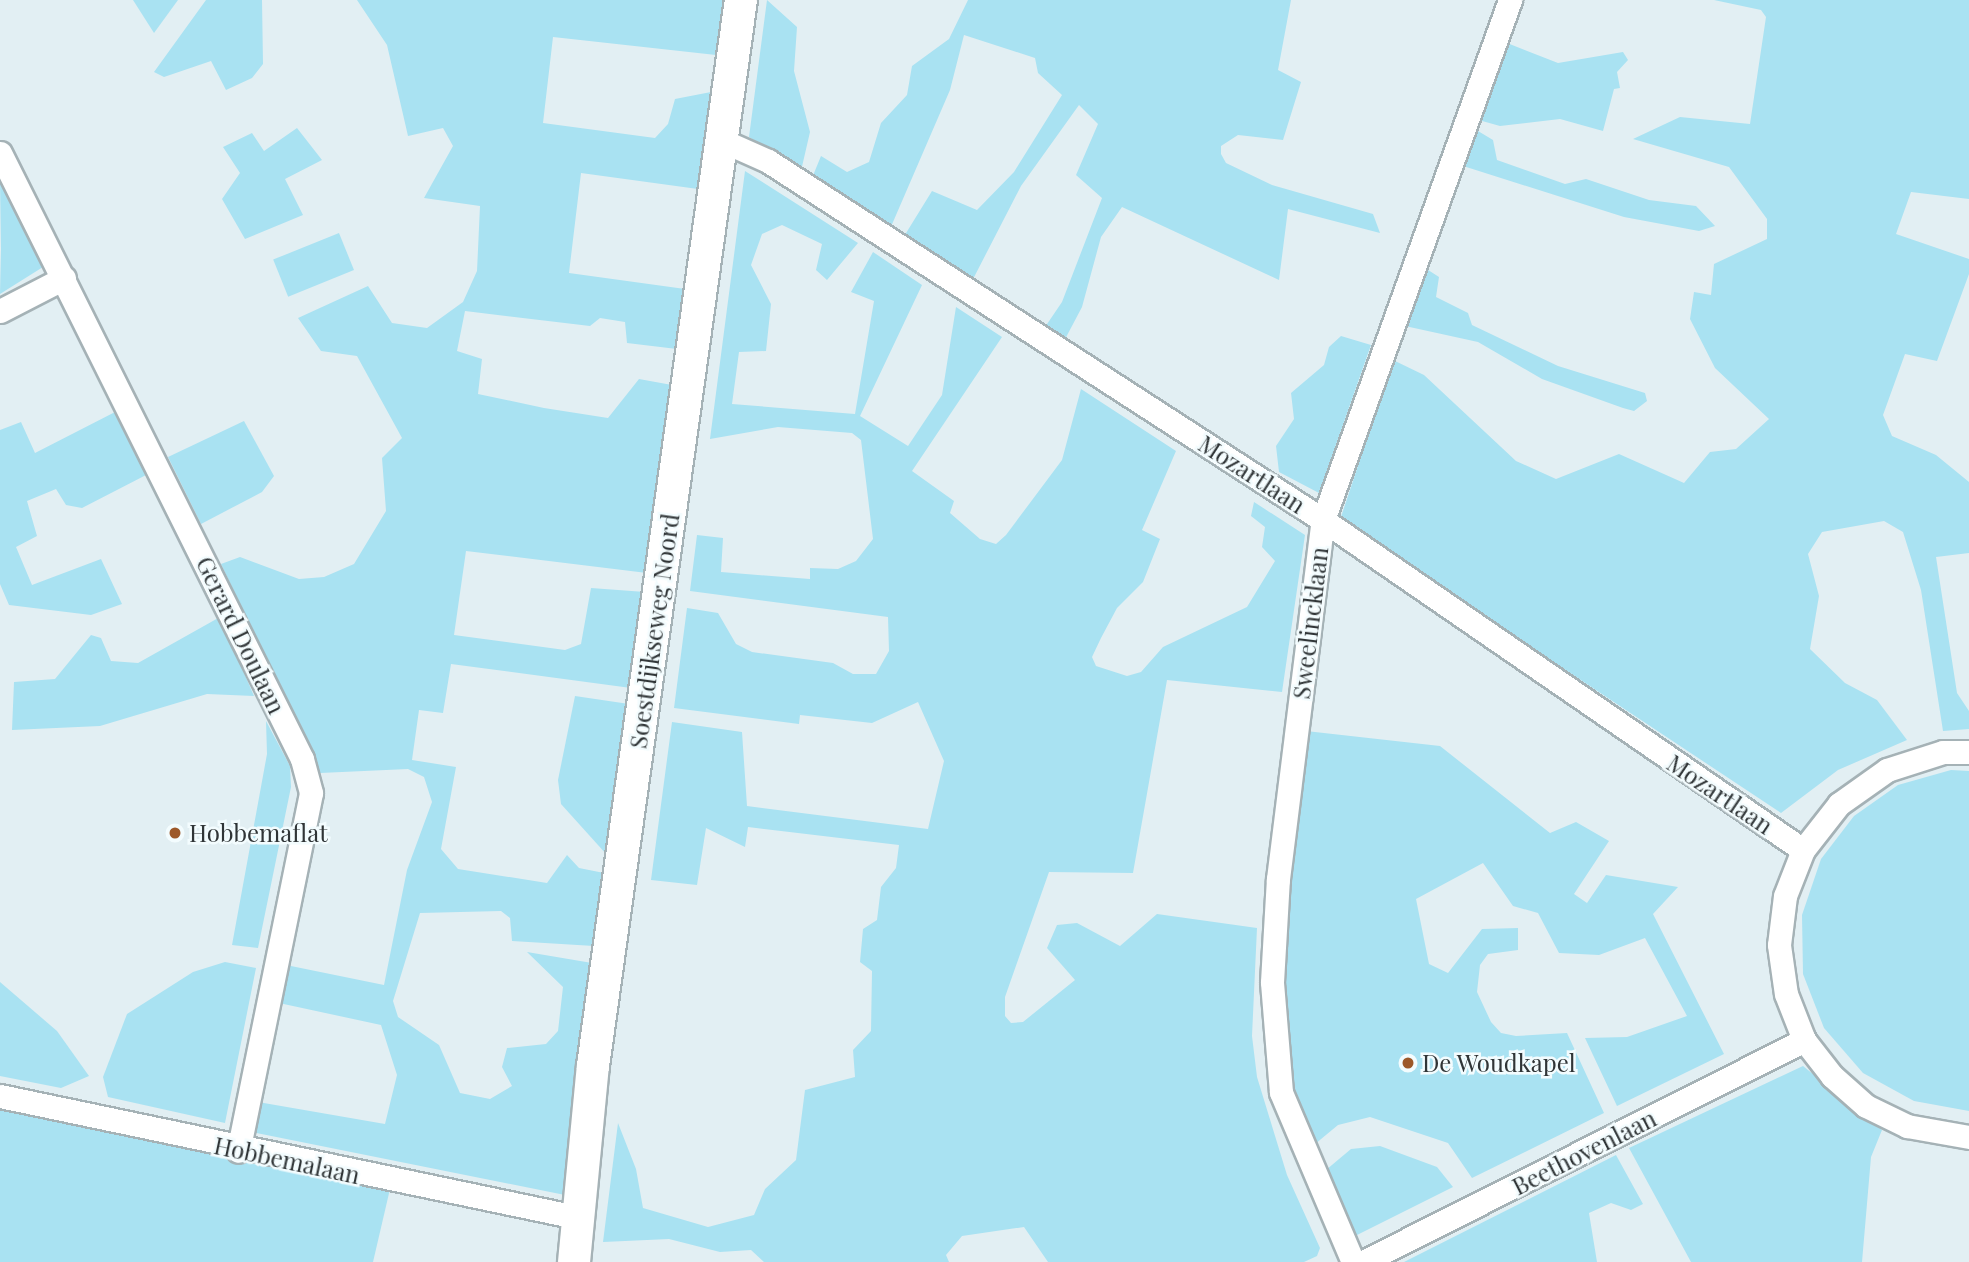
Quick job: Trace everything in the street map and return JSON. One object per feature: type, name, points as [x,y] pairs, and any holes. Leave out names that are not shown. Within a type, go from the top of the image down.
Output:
[{"type":"main road","name":"Soestdijkseweg Noord","points":[[574,1262],[576,1217],[741,0]]},
{"type":"street","name":"Sweelincklaan","points":[[1353,1262],[1281,1091],[1272,982],[1278,879],[1323,520],[1510,0]]},
{"type":"street","name":"Mozartlaan","points":[[723,141],[768,161],[1323,520],[1803,850]]},
{"type":"street","name":"Gerard Doulaan","points":[[0,153],[302,759],[311,793],[238,1151]]},
{"type":"street","points":[[0,311],[64,278]]},
{"type":"street","points":[[1969,752],[1943,752],[1887,770],[1839,804],[1803,850],[1785,896],[1779,945],[1786,994],[1804,1040],[1832,1076],[1867,1106],[1907,1126],[1969,1137]]},
{"type":"street","name":"Beethovenlaan","points":[[1363,1262],[1804,1040]]},
{"type":"street","name":"Hobbemalaan","points":[[0,1096],[238,1151],[576,1217]]},
{"type":"shaded area","points":[[133,0],[178,0],[154,33]]},
{"type":"shaded area","points":[[206,0],[262,0],[263,64],[252,78],[226,90],[211,61],[164,77],[154,72]]},
{"type":"shaded area","points":[[357,0],[723,0],[716,55],[553,37],[543,123],[655,138],[668,124],[675,99],[711,92],[698,189],[581,173],[569,273],[685,289],[677,349],[627,343],[625,322],[600,318],[590,326],[465,311],[457,351],[482,359],[478,394],[544,408],[608,418],[639,379],[672,385],[647,573],[466,551],[454,635],[565,650],[581,644],[591,588],[645,592],[631,688],[451,664],[443,713],[419,710],[412,760],[456,767],[441,849],[458,869],[547,883],[567,855],[579,868],[604,873],[594,946],[512,941],[510,918],[501,911],[420,913],[393,1001],[398,1017],[439,1045],[460,1093],[490,1099],[512,1086],[502,1067],[507,1048],[546,1044],[558,1031],[563,987],[527,952],[592,963],[565,1195],[251,1132],[258,1102],[385,1124],[397,1075],[381,1025],[279,1003],[286,965],[384,985],[407,870],[432,802],[424,777],[408,769],[320,773],[221,564],[240,557],[299,579],[324,577],[354,564],[386,511],[382,458],[402,438],[357,356],[321,351],[298,318],[368,286],[392,323],[427,328],[463,302],[477,271],[480,206],[424,198],[453,146],[443,128],[408,136],[387,45]]},
{"type":"shaded area","points":[[767,0],[797,27],[794,71],[810,132],[801,171],[749,137]]},
{"type":"shaded area","points":[[968,0],[1291,0],[1278,70],[1301,82],[1283,140],[1238,135],[1221,146],[1221,154],[1226,163],[1272,185],[1373,214],[1380,233],[1288,209],[1279,280],[1122,207],[1101,237],[1082,307],[1063,343],[1043,330],[1062,302],[1102,198],[1076,175],[1098,124],[1079,105],[1021,186],[971,283],[903,238],[932,191],[977,210],[1014,172],[1062,95],[1038,73],[1035,58],[964,35],[950,90],[890,229],[812,178],[821,156],[847,172],[869,162],[881,123],[907,95],[912,66],[949,39]]},
{"type":"shaded area","points":[[1714,0],[1969,0],[1969,199],[1911,192],[1896,234],[1969,259],[1969,274],[1937,361],[1905,354],[1883,415],[1892,436],[1936,455],[1969,482],[1969,553],[1936,557],[1957,693],[1969,711],[1969,729],[1943,731],[1921,590],[1903,532],[1884,521],[1822,532],[1808,554],[1819,596],[1810,649],[1845,683],[1877,700],[1907,740],[1838,770],[1781,813],[1340,520],[1393,360],[1424,375],[1516,461],[1556,479],[1619,454],[1684,483],[1710,452],[1736,449],[1769,419],[1715,368],[1690,319],[1694,292],[1711,295],[1714,264],[1767,239],[1767,219],[1729,167],[1633,139],[1680,117],[1750,124],[1766,17],[1761,10]]},
{"type":"shaded area","points":[[1502,41],[1558,63],[1623,52],[1628,60],[1617,72],[1620,88],[1614,89],[1603,131],[1560,119],[1500,126],[1475,119]]},
{"type":"shaded area","points":[[297,128],[322,160],[285,179],[303,215],[245,239],[222,199],[240,173],[223,147],[252,133],[264,151]]},
{"type":"shaded area","points":[[1473,128],[1493,140],[1497,160],[1565,184],[1586,179],[1649,200],[1696,206],[1715,226],[1699,231],[1624,217],[1460,165]]},
{"type":"shaded area","points":[[745,171],[858,243],[827,280],[816,270],[822,244],[782,225],[762,234],[751,265],[771,304],[766,351],[739,352],[732,404],[855,414],[874,301],[851,292],[873,252],[922,285],[860,416],[908,446],[942,395],[956,307],[1002,337],[912,471],[954,501],[950,513],[980,539],[996,544],[1006,535],[1062,460],[1081,389],[1176,451],[1142,530],[1160,539],[1143,582],[1117,608],[1101,638],[1092,657],[1096,666],[1127,676],[1141,672],[1163,647],[1247,607],[1275,561],[1262,547],[1265,527],[1251,516],[1254,502],[1305,535],[1282,692],[1167,680],[1133,873],[1049,872],[1005,997],[1005,1016],[1011,1023],[1023,1022],[1075,980],[1047,948],[1057,925],[1077,923],[1120,946],[1157,914],[1257,928],[1252,1036],[1257,1077],[1287,1175],[1320,1248],[1317,1256],[1304,1262],[1048,1262],[1024,1227],[962,1236],[946,1255],[949,1262],[764,1262],[751,1250],[720,1252],[669,1239],[603,1242],[618,1123],[636,1169],[643,1208],[708,1227],[754,1215],[765,1189],[796,1160],[805,1090],[855,1077],[853,1050],[871,1031],[872,971],[860,962],[863,929],[877,920],[881,887],[896,868],[899,845],[748,827],[745,847],[706,828],[697,885],[651,880],[672,722],[742,732],[747,806],[928,829],[944,761],[918,702],[872,723],[800,715],[799,724],[674,708],[687,608],[718,613],[736,644],[752,652],[833,663],[853,674],[876,674],[889,651],[888,617],[690,591],[697,535],[723,538],[721,572],[810,579],[810,568],[838,569],[856,561],[873,539],[861,440],[852,433],[778,427],[710,439]]},
{"type":"shaded area","points":[[0,180],[43,267],[0,294],[1,249]]},
{"type":"shaded area","points":[[339,233],[354,270],[288,297],[273,260]]},
{"type":"shaded area","points":[[1425,268],[1439,277],[1436,297],[1468,313],[1472,325],[1558,366],[1645,393],[1647,401],[1634,411],[1623,408],[1542,379],[1478,342],[1405,326]]},
{"type":"shaded area","points":[[1341,336],[1371,345],[1319,493],[1279,472],[1276,446],[1294,419],[1291,393],[1324,365],[1329,347]]},
{"type":"shaded area","points":[[117,411],[148,474],[82,508],[66,505],[56,489],[27,501],[37,536],[16,547],[32,585],[101,559],[122,604],[91,615],[9,605],[0,584],[0,430],[21,422],[35,453]]},
{"type":"shaded area","points":[[244,421],[274,476],[262,492],[201,524],[168,457]]},
{"type":"shaded area","points":[[220,617],[254,696],[207,694],[100,726],[12,730],[14,682],[55,679],[91,635],[101,638],[111,661],[138,663]]},
{"type":"shaded area","points":[[575,696],[629,704],[607,855],[561,804],[558,780]]},
{"type":"shaded area","points":[[266,721],[290,766],[291,787],[258,948],[232,945],[267,754]]},
{"type":"shaded area","points":[[1306,731],[1440,746],[1550,833],[1576,822],[1609,841],[1574,894],[1587,903],[1606,875],[1678,887],[1653,914],[1724,1054],[1617,1106],[1585,1038],[1627,1037],[1687,1016],[1645,938],[1599,955],[1559,953],[1538,913],[1513,906],[1483,863],[1416,899],[1429,964],[1448,973],[1482,929],[1518,928],[1518,950],[1488,954],[1480,965],[1477,992],[1491,1022],[1501,1033],[1516,1036],[1567,1033],[1604,1113],[1472,1178],[1448,1143],[1370,1117],[1338,1125],[1309,1149],[1289,1097],[1281,934]]},
{"type":"shaded area","points":[[1951,770],[1969,771],[1969,1111],[1914,1101],[1863,1073],[1824,1028],[1803,974],[1802,915],[1821,859],[1854,816],[1898,785]]},
{"type":"shaded area","points":[[225,962],[256,968],[225,1123],[108,1097],[103,1077],[127,1014],[193,972]]},
{"type":"shaded area","points":[[0,982],[57,1031],[89,1076],[61,1088],[0,1076]]},
{"type":"shaded area","points":[[1803,1066],[1882,1130],[1871,1157],[1862,1262],[1691,1262],[1629,1148]]},
{"type":"shaded area","points":[[0,1106],[390,1189],[373,1262],[0,1262]]},
{"type":"shaded area","points":[[1380,1146],[1437,1167],[1453,1187],[1349,1239],[1320,1175],[1351,1149]]},
{"type":"shaded area","points":[[1616,1155],[1643,1204],[1631,1210],[1611,1203],[1589,1213],[1597,1262],[1404,1262]]},
{"type":"place","name":"Hobbemaflat","points":[[175,833]]},
{"type":"place","name":"De Woudkapel","points":[[1408,1063]]}]
